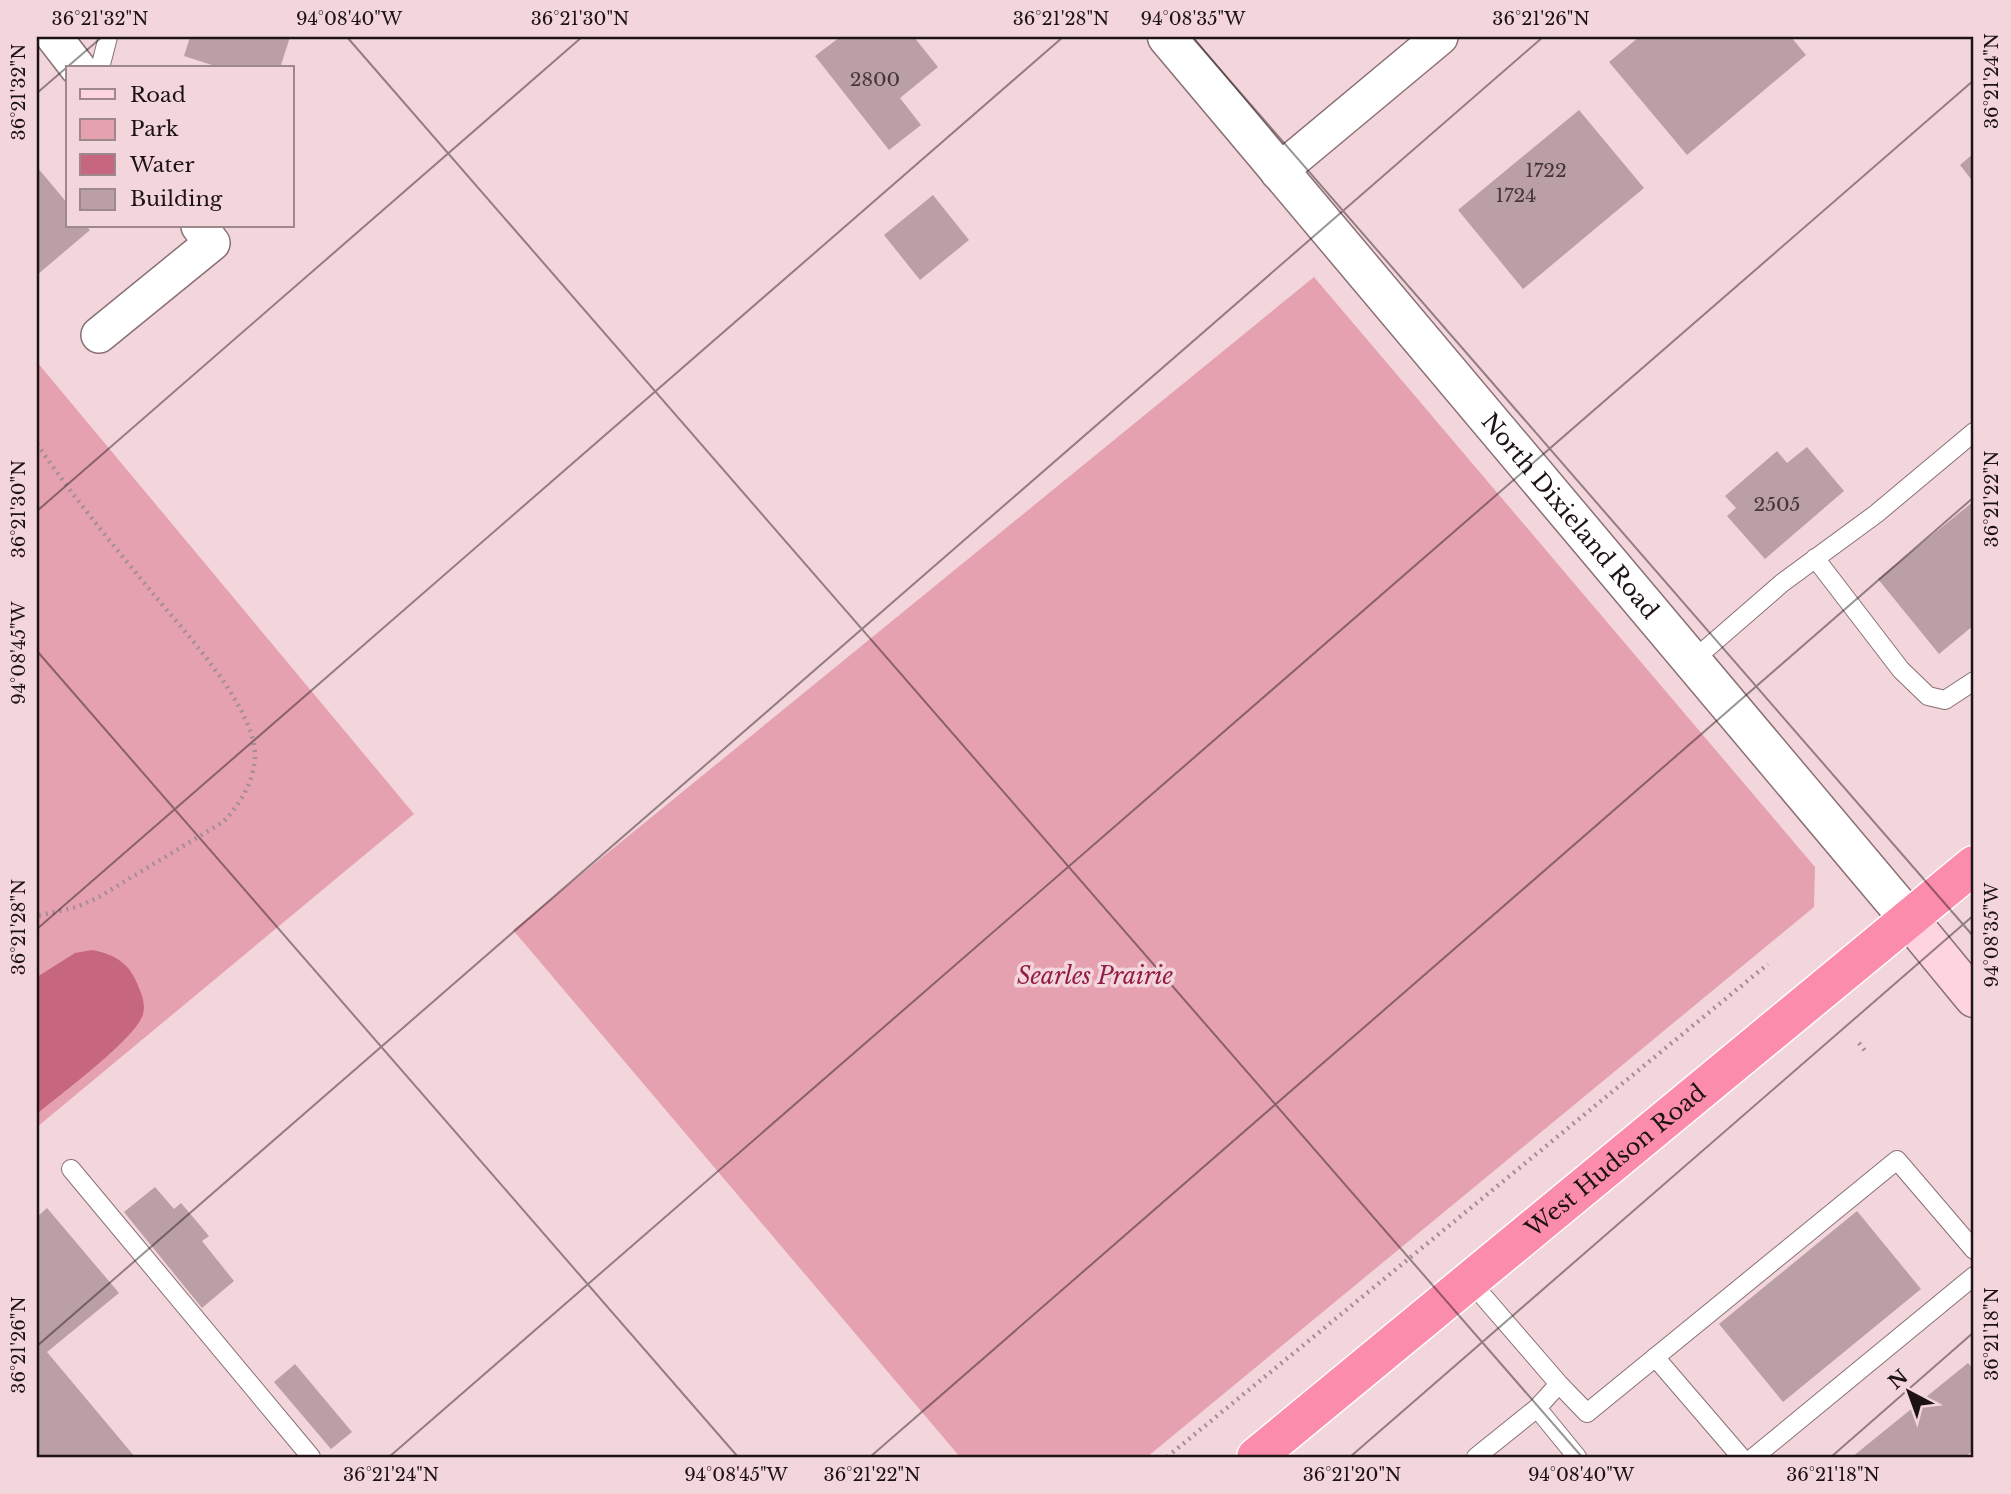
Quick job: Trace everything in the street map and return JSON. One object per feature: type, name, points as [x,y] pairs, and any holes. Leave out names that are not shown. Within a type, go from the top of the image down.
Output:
[{"type":"highway","name":"West Hudson Road","points":[[1256,1457],[1974,865]]},
{"type":"main road","name":"North Dixieland Road","points":[[1909,919],[1974,998]]},
{"type":"street","points":[[54,37],[76,66]]},
{"type":"street","name":"North Dixieland Road","points":[[1167,37],[1690,662],[1909,919]]},
{"type":"street","points":[[1278,172],[1440,37]]},
{"type":"street","points":[[99,335],[212,243],[201,228]]},
{"type":"lane","points":[[101,66],[108,37]]},
{"type":"lane","points":[[1690,662],[1782,583],[1876,514],[1974,432]]},
{"type":"lane","points":[[1815,558],[1902,670],[1928,696],[1945,700],[1974,681]]},
{"type":"lane","points":[[1470,1281],[1587,1413],[1898,1160],[1974,1250]]},
{"type":"lane","points":[[71,1169],[311,1457]]},
{"type":"lane","points":[[1754,1457],[1974,1276]]},
{"type":"lane","points":[[1655,1357],[1741,1457]]},
{"type":"lane","points":[[1476,1457],[1537,1408],[1559,1384]]},
{"type":"lane","points":[[1537,1408],[1577,1457]]},
{"type":"path","points":[[37,444],[74,496],[213,667],[245,721],[255,749],[247,789],[237,806],[223,821],[99,897],[77,907],[37,916]]},
{"type":"path","points":[[1167,1457],[1768,964]]},
{"type":"path","points":[[1859,1043],[1867,1052]]},
{"type":"green space","name":"Searles Prairie","points":[[1314,277],[1815,867],[1814,907],[1147,1457],[960,1457],[513,930]]},
{"type":"green space","points":[[37,362],[414,814],[37,1127]]},
{"type":"water","points":[[92,950],[107,954],[125,964],[141,994],[143,1014],[138,1024],[113,1051],[37,1114],[37,977],[75,953]]},
{"type":"building","points":[[190,37],[290,37],[281,66],[215,66],[184,56]]},
{"type":"building","points":[[840,37],[914,37],[938,67],[900,98],[921,125],[889,150],[815,56]]},
{"type":"building","points":[[1639,37],[1791,37],[1806,55],[1687,155],[1609,62]]},
{"type":"building","points":[[1579,110],[1644,188],[1523,289],[1458,210]]},
{"type":"building","points":[[1974,153],[1974,183],[1960,165]]},
{"type":"building","points":[[37,167],[66,202],[66,228],[90,230],[37,275]]},
{"type":"building","points":[[933,195],[969,240],[920,280],[884,235]]},
{"type":"building","points":[[1807,447],[1844,491],[1765,559],[1727,516],[1736,508],[1725,496],[1777,451],[1787,463]]},
{"type":"building","points":[[1974,501],[1974,625],[1939,654],[1878,579]]},
{"type":"building","points":[[155,1187],[174,1209],[181,1203],[209,1236],[202,1241],[234,1281],[202,1308],[124,1212]]},
{"type":"building","points":[[47,1208],[119,1293],[47,1352],[135,1457],[37,1457],[37,1217]]},
{"type":"building","points":[[1857,1211],[1921,1289],[1783,1402],[1719,1324]]},
{"type":"building","points":[[1968,1363],[1974,1370],[1974,1450],[1965,1457],[1852,1457]]},
{"type":"building","points":[[295,1364],[352,1432],[331,1449],[274,1382]]}]
